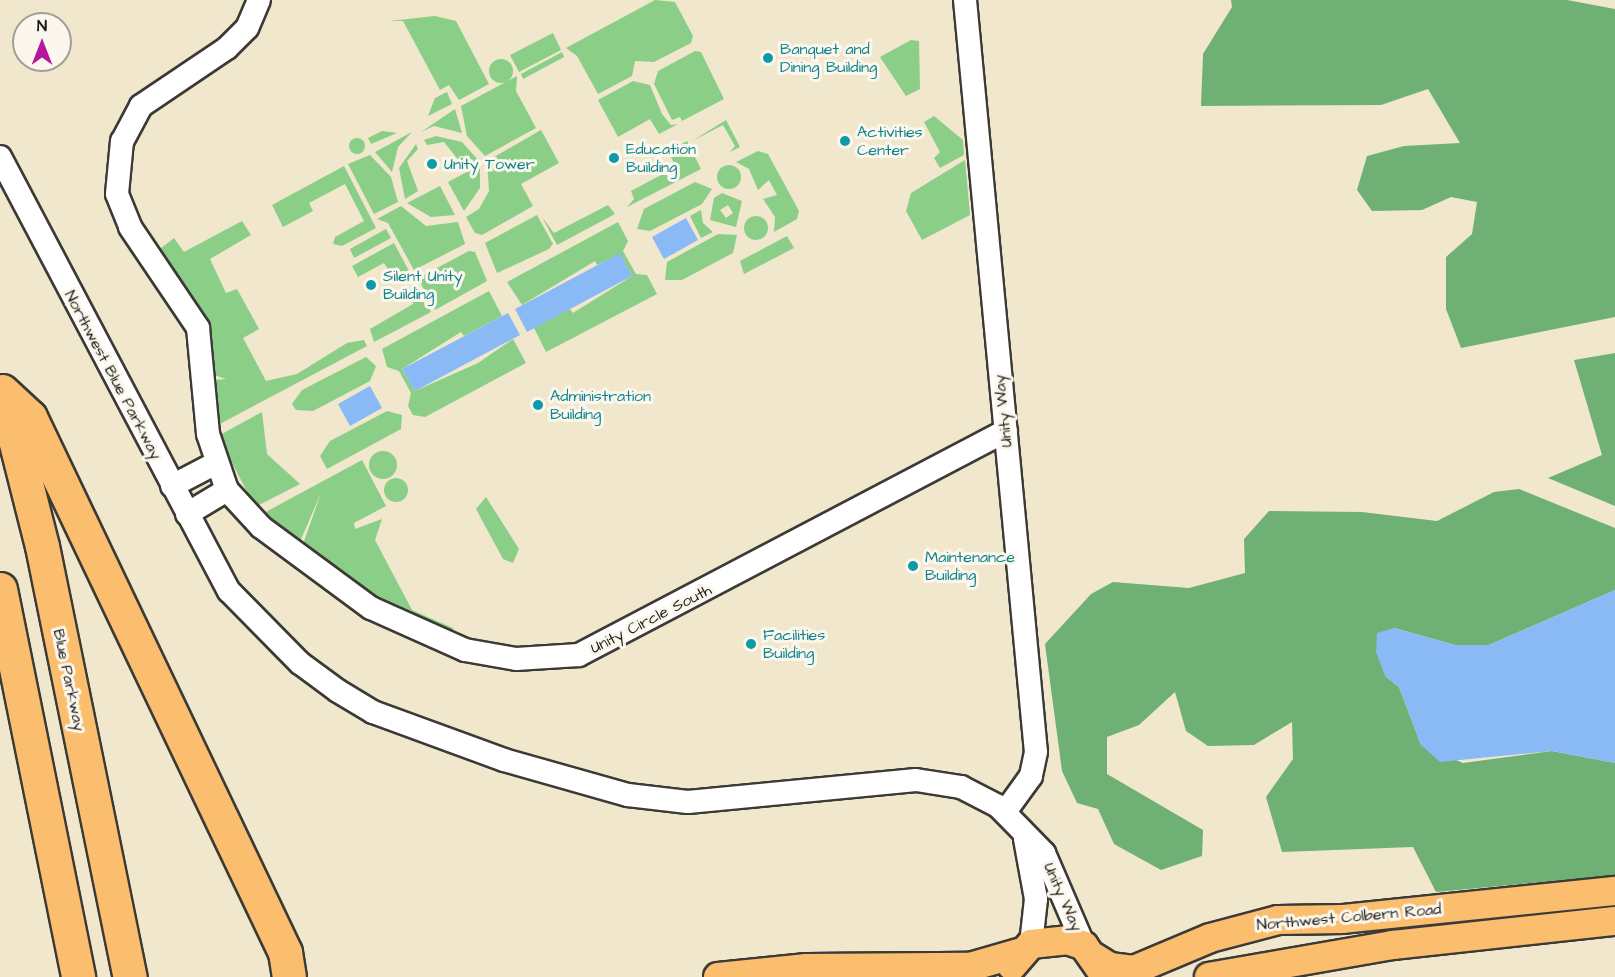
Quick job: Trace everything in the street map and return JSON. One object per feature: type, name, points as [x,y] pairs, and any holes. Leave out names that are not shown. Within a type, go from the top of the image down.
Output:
[{"type":"highway","points":[[1,388],[30,417],[287,964],[309,977]]},
{"type":"highway","name":"Blue Parkway","points":[[1,388],[42,546],[130,977]]},
{"type":"highway","points":[[0,589],[78,977]]},
{"type":"main road","name":"Northwest Colbern Road","points":[[1026,948],[1051,939],[1110,967],[1134,969],[1210,938],[1278,921],[1343,919],[1615,891]]},
{"type":"main road","name":"Northwest Colbern Road","points":[[1209,977],[1393,945],[1615,921]]},
{"type":"main road","points":[[718,977],[807,968],[970,967],[1026,948]]},
{"type":"main road","points":[[1008,977],[1026,948]]},
{"type":"street","name":"Unity Circle South","points":[[260,0],[235,40],[141,106],[127,127],[116,169],[117,194],[130,226],[198,328],[208,434],[214,464],[228,490],[261,527],[319,571],[417,632],[489,655],[561,658],[597,649],[1006,431]]},
{"type":"street","name":"Unity Way","points":[[965,0],[1036,752],[1031,776],[1005,812]]},
{"type":"street","name":"Northwest Blue Parkway","points":[[0,157],[229,591],[300,663],[373,712],[588,787],[688,802],[916,780],[961,787],[1005,812],[1022,829]]},
{"type":"street","points":[[172,486],[214,464]]},
{"type":"street","points":[[187,514],[228,490]]},
{"type":"street","name":"Unity Way","points":[[1022,829],[1036,899],[1026,948]]},
{"type":"street","name":"Unity Way","points":[[1022,829],[1044,853],[1093,960]]},
{"type":"green space","points":[[655,0],[675,2],[693,36],[691,43],[654,62],[635,61],[632,76],[598,94],[577,56],[566,48]]},
{"type":"green space","points":[[1231,0],[1567,0],[1615,9],[1615,317],[1461,348],[1446,309],[1446,257],[1472,234],[1477,202],[1451,197],[1422,210],[1372,211],[1357,190],[1367,156],[1404,146],[1460,143],[1428,89],[1381,105],[1201,106],[1203,54],[1232,7]]},
{"type":"green space","points":[[435,16],[456,21],[489,84],[459,100],[449,85],[440,90],[403,21],[389,21]]},
{"type":"green space","points":[[553,33],[561,50],[519,72],[510,55]]},
{"type":"green space","points":[[911,40],[919,41],[920,89],[906,96],[880,57]]},
{"type":"green space","points":[[695,51],[701,52],[724,99],[682,121],[680,117],[672,120],[654,84],[658,71]]},
{"type":"green space","points":[[562,52],[564,57],[523,79],[521,74]]},
{"type":"green space","points":[[501,59],[510,62],[513,71],[510,80],[501,83],[492,80],[489,71],[492,62]]},
{"type":"green space","points":[[517,76],[516,91],[536,128],[485,156],[467,136],[461,106]]},
{"type":"green space","points":[[633,81],[650,85],[662,114],[671,125],[678,124],[659,134],[650,119],[618,137],[598,100]]},
{"type":"green space","points":[[447,92],[452,104],[428,116],[435,98]]},
{"type":"green space","points":[[455,109],[462,133],[434,126],[421,132]]},
{"type":"green space","points":[[934,116],[963,140],[964,155],[940,168],[934,158],[940,152],[924,122]]},
{"type":"green space","points":[[726,120],[740,147],[730,152],[735,146],[723,125],[692,141]]},
{"type":"green space","points":[[541,130],[559,163],[521,184],[533,206],[482,235],[475,233],[466,217],[479,209],[489,191],[487,161]]},
{"type":"green space","points":[[382,131],[397,133],[371,144],[368,138]]},
{"type":"green space","points":[[412,132],[398,147],[392,172],[375,152]]},
{"type":"green space","points":[[436,136],[462,142],[478,160],[464,167],[444,142],[427,145],[424,140]]},
{"type":"green space","points":[[354,138],[360,138],[365,146],[363,152],[354,154],[349,149],[349,143]]},
{"type":"green space","points":[[687,141],[701,169],[627,207],[634,199],[631,191],[676,167],[668,151]]},
{"type":"green space","points":[[416,144],[418,149],[407,161],[418,191],[405,199],[399,168]]},
{"type":"green space","points":[[758,151],[768,154],[799,211],[797,219],[774,232],[775,217],[763,199],[777,195],[769,180],[758,190],[749,169],[736,162]]},
{"type":"green space","points":[[370,155],[391,177],[398,202],[374,214],[348,164]]},
{"type":"green space","points":[[965,160],[970,215],[922,240],[906,211],[911,193]]},
{"type":"green space","points":[[480,165],[480,188],[464,211],[448,182]]},
{"type":"green space","points":[[729,165],[737,169],[741,177],[737,185],[729,189],[721,185],[717,177],[721,169]]},
{"type":"green space","points":[[344,166],[376,228],[342,246],[333,244],[335,237],[364,221],[345,184],[309,203],[313,211],[283,227],[272,205]]},
{"type":"green space","points":[[695,182],[712,189],[702,204],[650,231],[637,229],[644,209]]},
{"type":"green space","points":[[440,186],[455,215],[431,217],[407,203]]},
{"type":"green space","points":[[722,193],[742,201],[736,227],[710,220],[714,198]],"holes":[[[728,205],[733,213],[726,218],[720,210]]]},
{"type":"green space","points":[[608,205],[615,214],[557,245],[542,217],[554,233]]},
{"type":"green space","points":[[401,206],[426,226],[458,222],[465,244],[414,270],[388,223],[377,219]]},
{"type":"green space","points":[[701,210],[703,223],[713,232],[701,238],[690,216]]},
{"type":"green space","points":[[537,215],[553,244],[549,249],[497,273],[485,243]]},
{"type":"green space","points":[[756,216],[761,217],[767,223],[767,233],[761,239],[756,240],[751,239],[745,233],[744,228],[745,223],[751,217]]},
{"type":"green space","points":[[242,221],[251,235],[210,259],[226,293],[237,289],[259,329],[243,338],[266,381],[297,374],[347,343],[364,340],[367,346],[216,426],[212,380],[226,379],[211,374],[198,309],[160,249],[174,238],[184,252]]},
{"type":"green space","points":[[618,222],[628,241],[623,251],[636,274],[647,275],[657,294],[546,352],[534,328],[570,309],[573,313],[632,276],[620,254],[597,265],[595,261],[522,305],[507,282]]},
{"type":"green space","points":[[386,229],[391,238],[354,258],[350,249]]},
{"type":"green space","points":[[718,234],[737,235],[733,253],[682,280],[665,280],[667,262]]},
{"type":"green space","points":[[787,236],[794,248],[744,274],[740,261]]},
{"type":"green space","points":[[394,243],[431,312],[374,342],[370,329],[413,304],[413,281],[407,274],[390,273],[384,263],[358,277],[352,266]]},
{"type":"green space","points":[[469,251],[475,252],[487,281],[435,310],[418,278]]},
{"type":"green space","points":[[489,291],[502,316],[464,336],[461,332],[402,369],[415,391],[478,363],[513,339],[526,363],[425,417],[413,415],[408,406],[411,393],[399,371],[387,367],[382,349]]},
{"type":"green space","points":[[1615,353],[1615,506],[1548,478],[1602,455],[1574,360]]},
{"type":"green space","points":[[366,357],[376,366],[370,381],[313,411],[296,410],[292,404],[302,390]]},
{"type":"green space","points":[[387,411],[402,415],[401,429],[327,469],[320,456],[330,441]]},
{"type":"green space","points":[[262,412],[267,454],[300,484],[255,507],[218,436]]},
{"type":"green space","points":[[383,451],[393,455],[397,465],[393,475],[383,479],[373,475],[369,465],[373,455]]},
{"type":"green space","points":[[362,460],[386,506],[354,523],[355,529],[382,519],[375,540],[412,610],[453,628],[453,633],[396,612],[302,547],[321,493],[299,544],[262,514]]},
{"type":"green space","points":[[396,478],[405,481],[408,490],[405,499],[396,502],[387,499],[384,490],[387,481]]},
{"type":"green space","points":[[1519,489],[1615,528],[1615,590],[1489,645],[1455,645],[1394,628],[1385,676],[1399,687],[1421,745],[1463,763],[1552,751],[1615,763],[1615,875],[1436,892],[1413,847],[1282,852],[1266,797],[1293,759],[1292,722],[1254,745],[1208,746],[1186,731],[1175,692],[1139,725],[1107,737],[1107,774],[1203,830],[1202,856],[1161,870],[1114,844],[1098,809],[1077,803],[1062,771],[1045,644],[1091,594],[1113,582],[1189,588],[1245,573],[1244,539],[1269,511],[1362,512],[1437,521],[1494,492]]},
{"type":"green space","points":[[486,497],[519,549],[513,563],[503,559],[476,509]]},
{"type":"water","points":[[686,218],[698,240],[664,259],[652,237]]},
{"type":"water","points":[[620,253],[632,276],[527,332],[515,309]]},
{"type":"water","points":[[508,313],[520,335],[415,391],[402,369]]},
{"type":"water","points":[[370,386],[382,408],[350,426],[338,404]]},
{"type":"water","points":[[1615,590],[1615,763],[1552,751],[1440,762],[1421,745],[1399,687],[1385,676],[1376,652],[1377,633],[1394,628],[1455,645],[1489,645]]},
{"type":"place","name":"Banquet and Dining Building","points":[[768,58]]},
{"type":"place","name":"Activities Center","points":[[845,141]]},
{"type":"place","name":"Education Building","points":[[614,158]]},
{"type":"place","name":"Unity Tower","points":[[432,164]]},
{"type":"place","name":"Silent Unity Building","points":[[371,285]]},
{"type":"place","name":"Administration Building","points":[[538,405]]},
{"type":"place","name":"Maintenance Building","points":[[913,566]]},
{"type":"place","name":"Facilities Building","points":[[751,644]]}]
